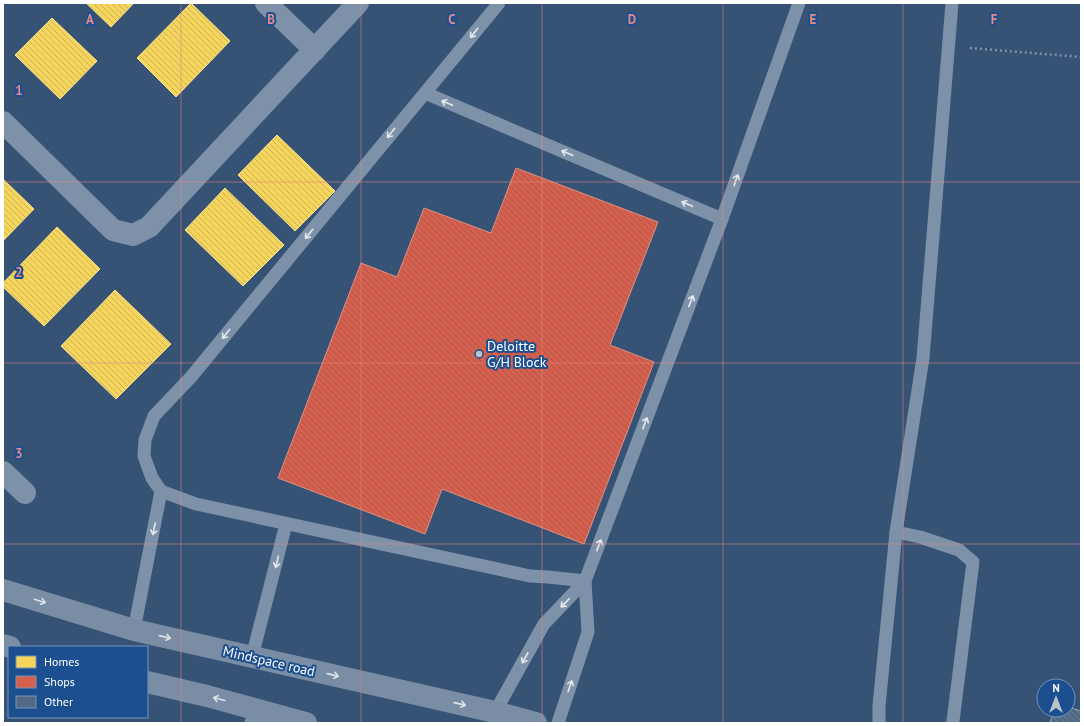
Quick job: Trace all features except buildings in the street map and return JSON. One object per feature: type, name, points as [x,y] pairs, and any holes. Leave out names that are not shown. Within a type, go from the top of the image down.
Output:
[{"type":"main road","name":"Mindspace road","points":[[3,590],[134,630],[496,712],[536,723]]},
{"type":"main road","points":[[148,682],[254,716],[306,723]]},
{"type":"street","points":[[266,3],[314,50]]},
{"type":"street","points":[[3,122],[114,230],[133,235],[149,228],[358,3]]},
{"type":"street","points":[[3,472],[26,493]]},
{"type":"lane","points":[[498,3],[191,377],[154,416],[145,440],[144,456],[152,478],[161,491],[196,504],[530,576],[548,576],[586,581]]},
{"type":"lane","points":[[558,723],[588,632],[586,581],[722,219],[799,3]]},
{"type":"lane","points":[[879,723],[879,706],[896,532],[923,358],[952,3]]},
{"type":"lane","points":[[425,93],[722,219]]},
{"type":"lane","points":[[134,630],[161,491]]},
{"type":"lane","points":[[252,657],[286,524]]},
{"type":"lane","points":[[896,532],[920,537],[959,550],[973,562],[953,721]]},
{"type":"lane","points":[[496,712],[544,624],[586,581]]},
{"type":"path","points":[[948,46],[1081,57]]},
{"type":"place","name":"Deloitte G/H Block","points":[[479,354]]}]
